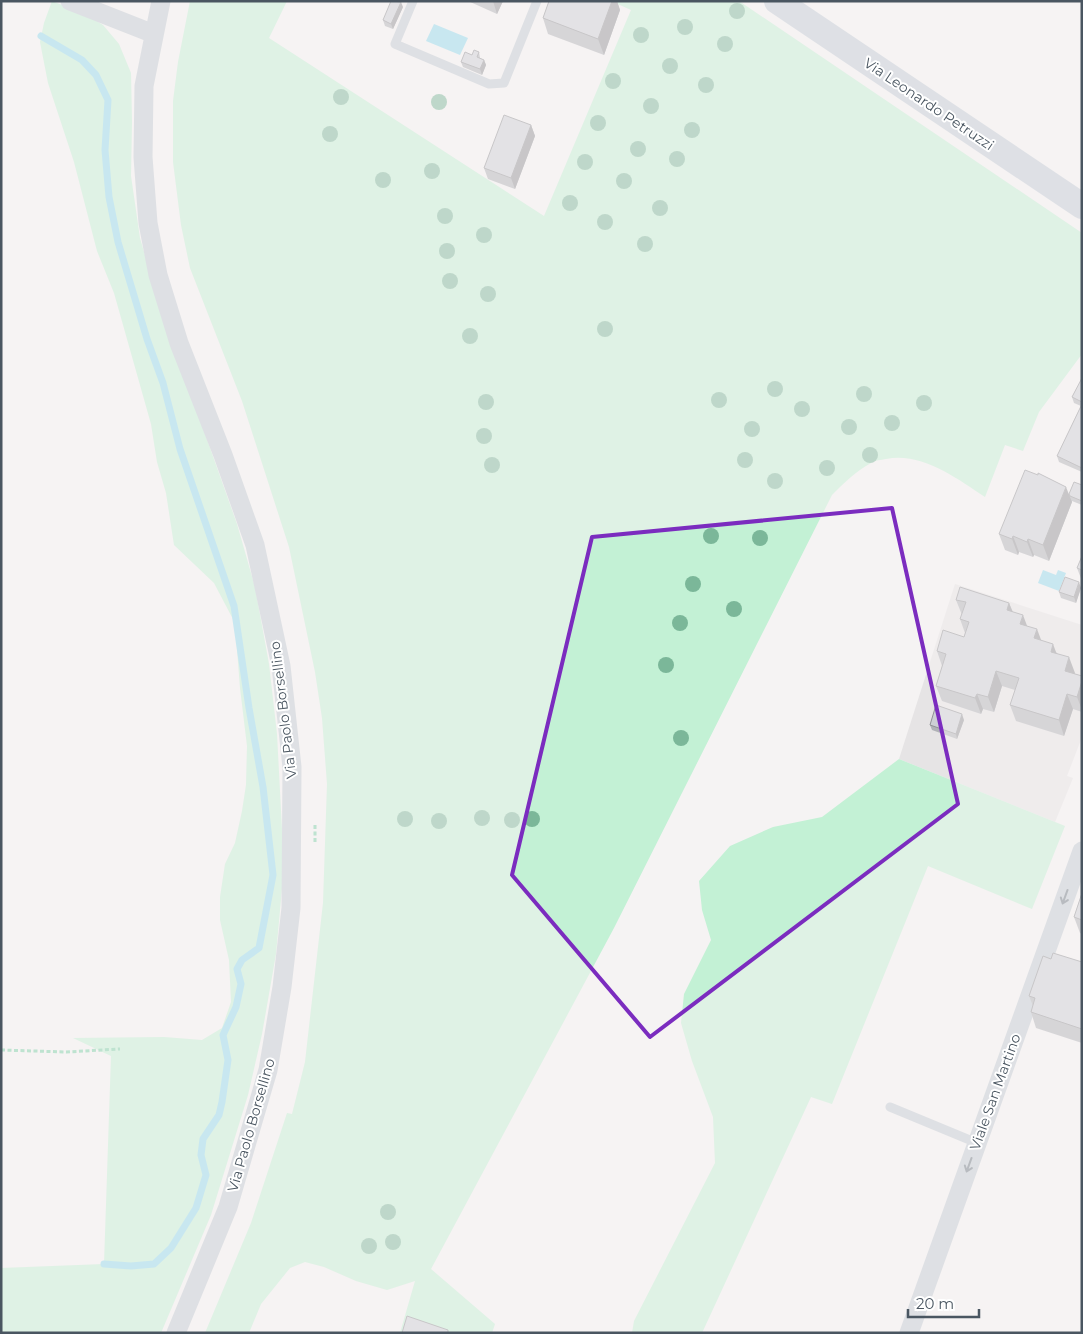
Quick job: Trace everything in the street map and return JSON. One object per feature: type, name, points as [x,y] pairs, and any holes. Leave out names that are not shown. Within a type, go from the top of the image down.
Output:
[{"type":"main road","name":"Via Leonardo Petruzzi","points":[[777,1],[1082,206]]},
{"type":"street","points":[[70,1],[154,34]]},
{"type":"street","name":"Via Paolo Borsellino","points":[[161,1],[144,86],[143,157],[148,223],[158,275],[179,342],[223,455],[255,545],[281,666],[292,767],[291,908],[282,987],[268,1070],[228,1207],[176,1333]]},
{"type":"street","name":"Viale San Martino","points":[[909,1333],[1082,851]]},
{"type":"lane","points":[[413,1],[395,44],[489,84],[504,83],[537,1]]},
{"type":"lane","points":[[890,1107],[977,1142]]},
{"type":"path","points":[[315,820],[315,846]]},
{"type":"path","points":[[1,1050],[66,1052],[120,1050]]},
{"type":"highlighted area","points":[[892,508],[958,804],[650,1037],[512,875],[592,537]]},
{"type":"shaded area","points":[[955,584],[1082,625],[1082,737],[1067,776],[1073,778],[1055,822],[899,759]]},
{"type":"green space","points":[[52,1],[85,14],[103,25],[119,44],[131,73],[131,176],[140,238],[159,304],[237,524],[255,587],[269,664],[277,734],[284,867],[276,954],[262,1034],[248,1095],[211,1215],[161,1333],[1,1333],[1,1268],[104,1264],[111,1056],[73,1038],[164,1037],[202,1040],[222,1028],[231,1002],[229,960],[220,920],[220,897],[225,864],[235,843],[246,785],[247,746],[235,623],[214,583],[174,545],[166,493],[157,462],[151,424],[114,293],[97,251],[74,162],[48,83],[40,42]]},
{"type":"green space","points":[[190,1],[287,1],[269,38],[544,216],[631,10],[611,1],[739,1],[1082,233],[1082,354],[1039,412],[1023,451],[1005,445],[985,497],[938,468],[913,459],[899,458],[873,462],[855,473],[832,495],[614,928],[431,1269],[495,1324],[492,1333],[400,1333],[415,1281],[387,1290],[356,1281],[324,1267],[305,1262],[290,1268],[261,1304],[249,1333],[205,1333],[251,1223],[287,1113],[292,1114],[305,1062],[323,903],[327,784],[322,718],[315,672],[289,547],[242,401],[190,268],[181,225],[173,162],[173,101],[178,62]]},
{"type":"green space","points":[[899,759],[1065,826],[1032,909],[928,866],[832,1104],[811,1097],[702,1333],[632,1333],[634,1321],[715,1163],[713,1117],[692,1061],[681,1023],[684,994],[711,940],[702,910],[699,881],[730,846],[773,827],[822,817]]},
{"type":"water","points":[[434,24],[468,38],[460,55],[426,41]]},
{"type":"water","points":[[1043,570],[1056,575],[1058,570],[1066,573],[1059,591],[1038,583]]},
{"type":"building","points":[[391,1],[401,2],[391,24],[383,20]]},
{"type":"building","points":[[549,1],[612,1],[598,39],[543,18]]},
{"type":"building","points":[[474,50],[479,52],[477,57],[484,60],[480,69],[461,62],[465,52],[472,55]]},
{"type":"building","points":[[504,115],[531,125],[511,178],[484,168]]},
{"type":"building","points":[[1082,378],[1082,402],[1072,397]]},
{"type":"building","points":[[1082,404],[1082,468],[1057,456]]},
{"type":"building","points":[[1025,470],[1038,475],[1038,473],[1066,487],[1043,545],[1028,539],[1027,542],[1013,536],[1012,539],[999,534]]},
{"type":"building","points":[[1074,482],[1082,485],[1082,501],[1069,494]]},
{"type":"building","points":[[1082,556],[1082,570],[1077,568]]},
{"type":"building","points":[[1065,577],[1079,582],[1074,597],[1059,592]]},
{"type":"building","points":[[960,587],[1009,603],[1007,610],[1023,615],[1020,624],[1037,629],[1034,638],[1053,644],[1051,652],[1069,657],[1065,671],[1082,676],[1082,681],[1077,697],[1067,694],[1059,720],[1010,705],[1019,678],[996,671],[988,697],[977,694],[975,698],[936,686],[946,654],[937,651],[943,630],[964,637],[969,622],[960,619],[966,602],[956,600]]},
{"type":"building","points":[[936,705],[962,714],[956,734],[930,725]]},
{"type":"building","points":[[1082,893],[1082,920],[1074,917]]},
{"type":"building","points":[[1053,953],[1082,962],[1082,1029],[1031,1012],[1035,998],[1029,996],[1043,956],[1051,959]]},
{"type":"building","points":[[407,1316],[448,1330],[448,1333],[402,1333]]},
{"type":"waterway","points":[[41,36],[82,60],[96,75],[108,100],[105,150],[109,197],[118,242],[147,339],[163,383],[180,449],[234,606],[263,787],[273,875],[259,948],[242,960],[237,969],[241,984],[236,1007],[223,1035],[228,1060],[222,1102],[219,1115],[203,1139],[201,1155],[206,1175],[196,1208],[171,1248],[154,1264],[131,1266],[104,1264]]}]
